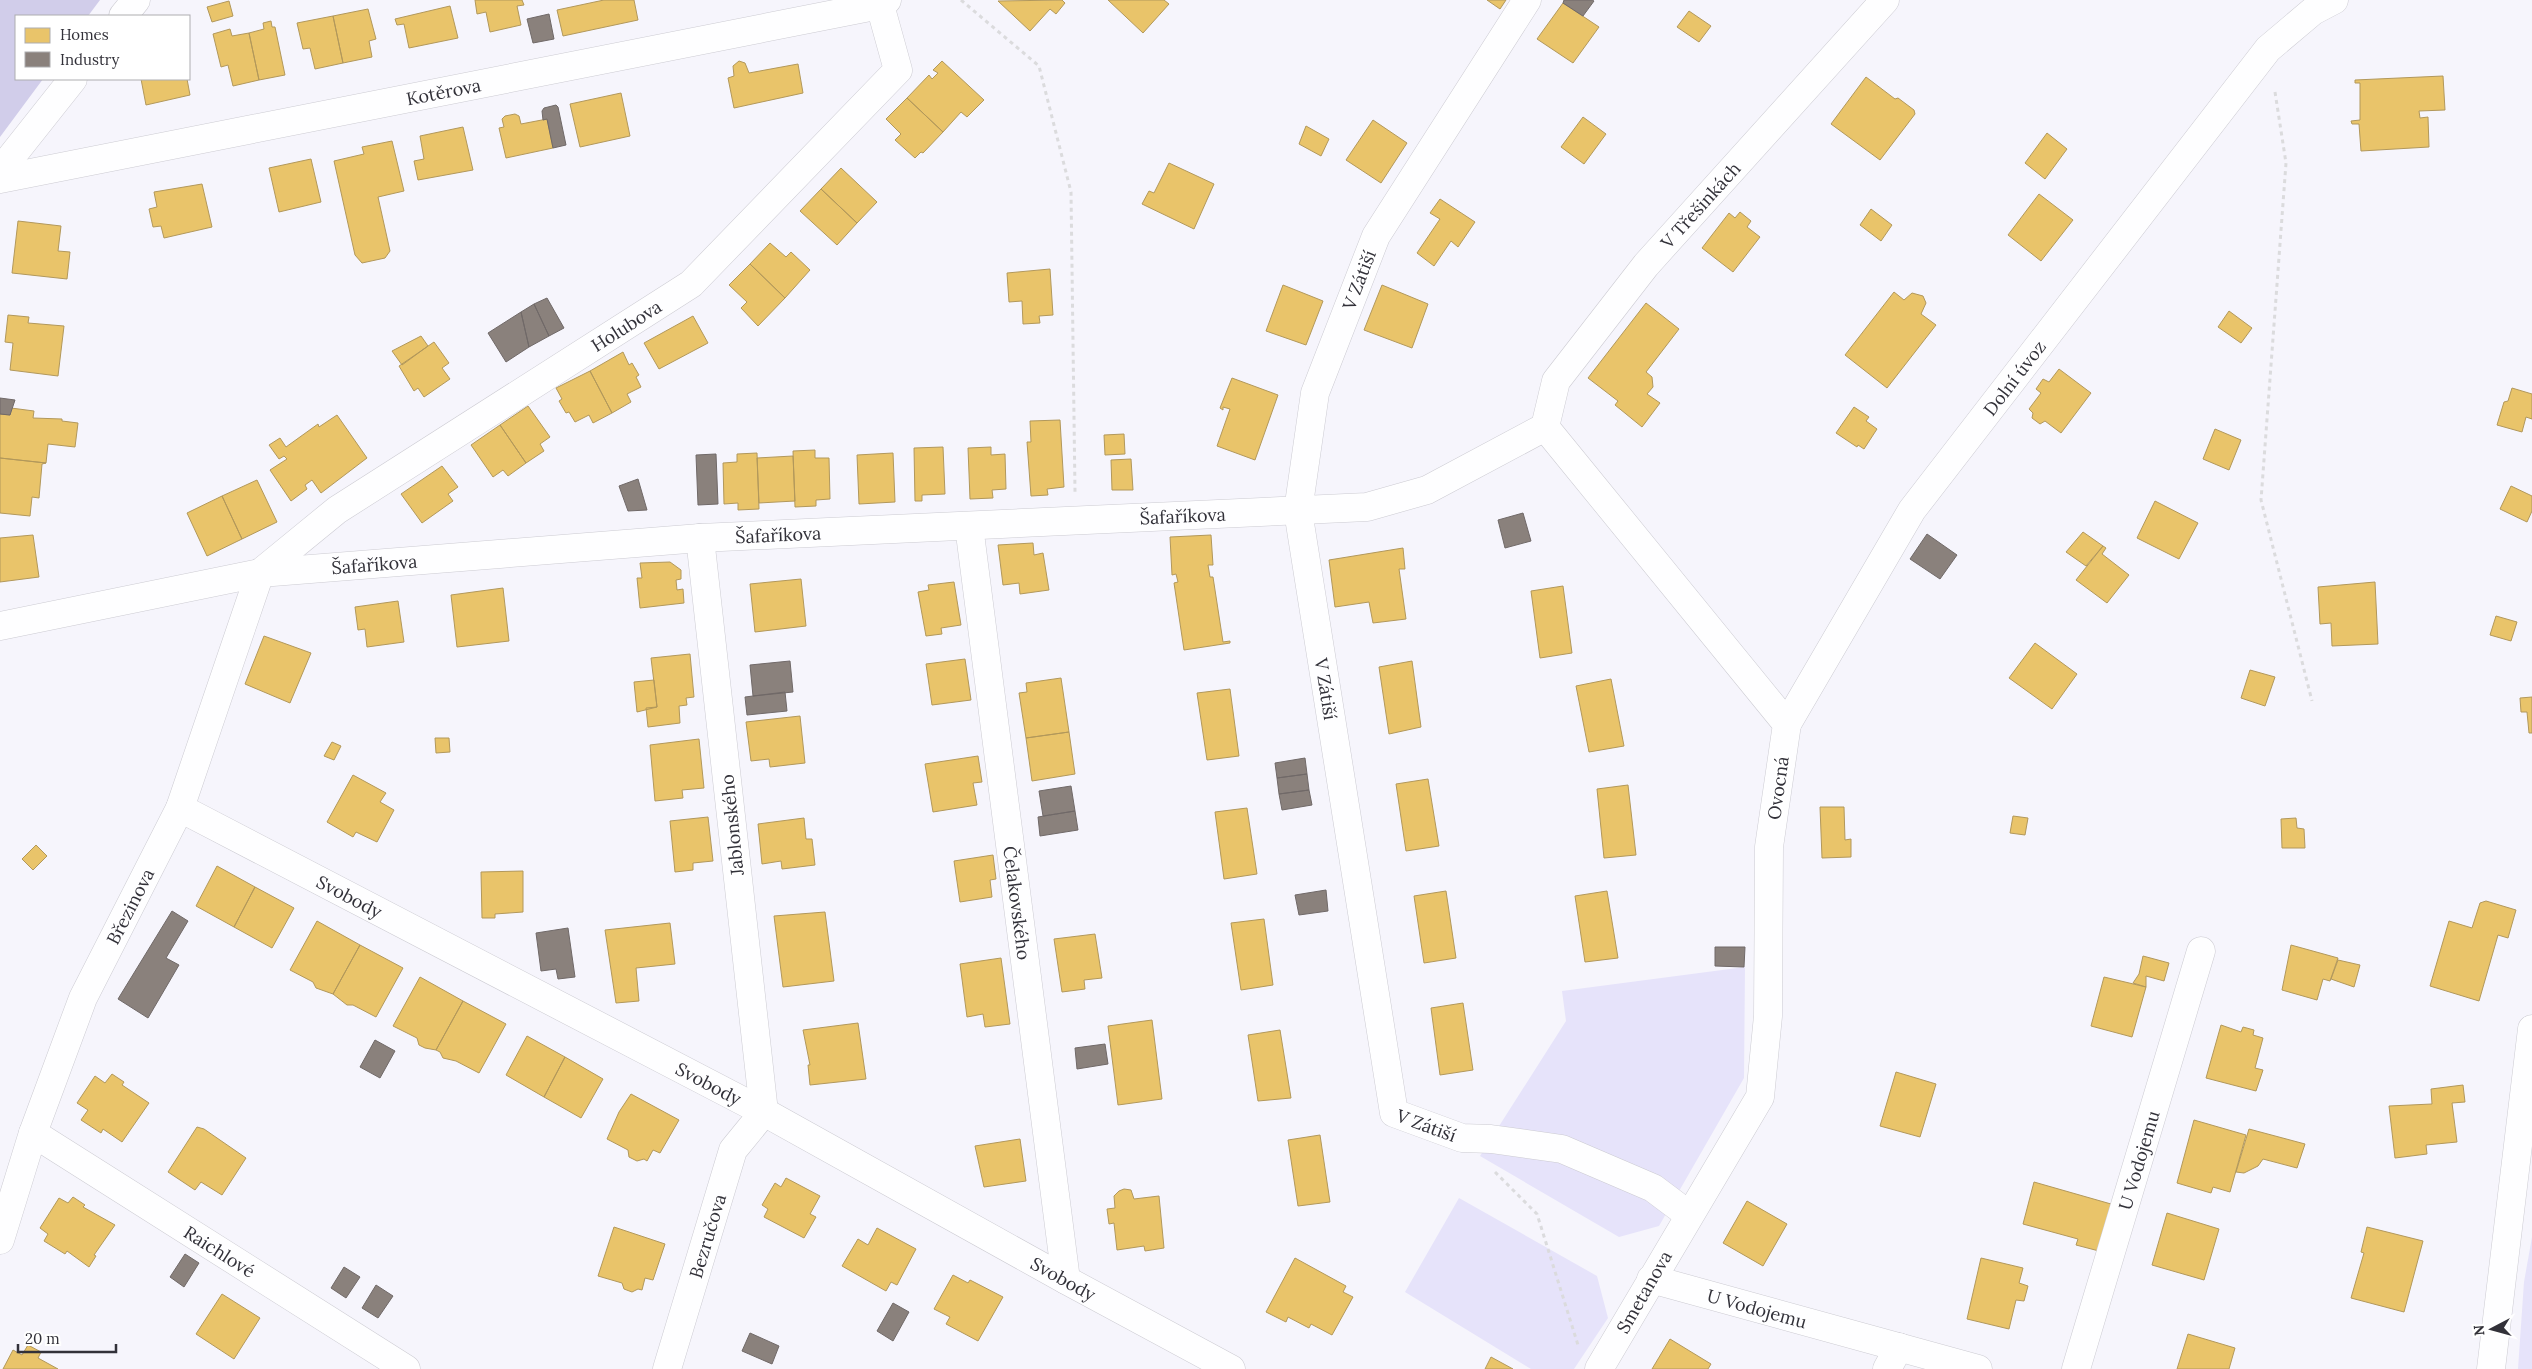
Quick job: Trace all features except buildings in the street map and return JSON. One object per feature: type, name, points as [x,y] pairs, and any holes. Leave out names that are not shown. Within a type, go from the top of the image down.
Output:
[{"type":"street","points":[[124,15],[136,0]]},
{"type":"street","name":"V Zátiší","points":[[1528,0],[1376,236],[1315,393],[1298,511],[1394,1113],[1462,1138],[1491,1139],[1562,1149],[1653,1188],[1689,1214]]},
{"type":"street","name":"V Třešinkách","points":[[1545,427],[1556,381],[1646,265],[1885,0]]},
{"type":"street","name":"Dolní úvoz","points":[[1787,724],[1912,510],[2268,50],[2313,12],[2334,0]]},
{"type":"street","name":"Kotěrova","points":[[0,179],[884,2]]},
{"type":"street","name":"Holubova","points":[[260,573],[337,510],[691,284],[898,70],[884,2]]},
{"type":"street","points":[[0,171],[72,80]]},
{"type":"street","points":[[1545,427],[1787,724]]},
{"type":"street","name":"Šafaříkova","points":[[0,626],[260,573],[700,538],[1367,507],[1426,490],[1545,427]]},
{"type":"street","name":"Čelakovského","points":[[969,526],[1066,1280]]},
{"type":"street","name":"Jablonského","points":[[700,538],[764,1112]]},
{"type":"street","name":"Březinova","points":[[0,1240],[33,1133],[83,998],[180,808],[260,573]]},
{"type":"street","name":"Ovocná","points":[[1689,1214],[1760,1097],[1768,1016],[1769,847],[1787,724]]},
{"type":"street","name":"Svobody","points":[[180,808],[764,1112],[1066,1280],[1231,1369]]},
{"type":"street","name":"U Vodojemu","points":[[2076,1369],[2200,951]]},
{"type":"street","points":[[2491,1369],[2532,1029]]},
{"type":"street","name":"Bezručova","points":[[667,1369],[733,1150],[764,1112]]},
{"type":"street","name":"Raichlové","points":[[33,1133],[406,1369]]},
{"type":"street","name":"Smetanova","points":[[1589,1360],[1651,1280],[1689,1214]]},
{"type":"street","name":"U Vodojemu","points":[[1651,1280],[1893,1358],[1978,1369]]},
{"type":"path","points":[[961,0],[1039,66],[1071,192],[1075,520]]},
{"type":"path","points":[[2268,50],[2286,163],[2262,500],[2312,701]]},
{"type":"path","points":[[1462,1138],[1537,1214],[1589,1360]]},
{"type":"shaded area","points":[[0,0],[100,0],[89,15],[15,15],[15,80],[42,80],[0,137]]},
{"type":"shaded area","points":[[1745,967],[1744,1078],[1659,1226],[1619,1237],[1480,1156],[1566,1021],[1562,991]]},
{"type":"shaded area","points":[[1459,1198],[1597,1276],[1608,1318],[1574,1369],[1531,1369],[1405,1292]]},
{"type":"shaded area","points":[[2532,1237],[2532,1369],[2518,1369],[2524,1282]]}]
